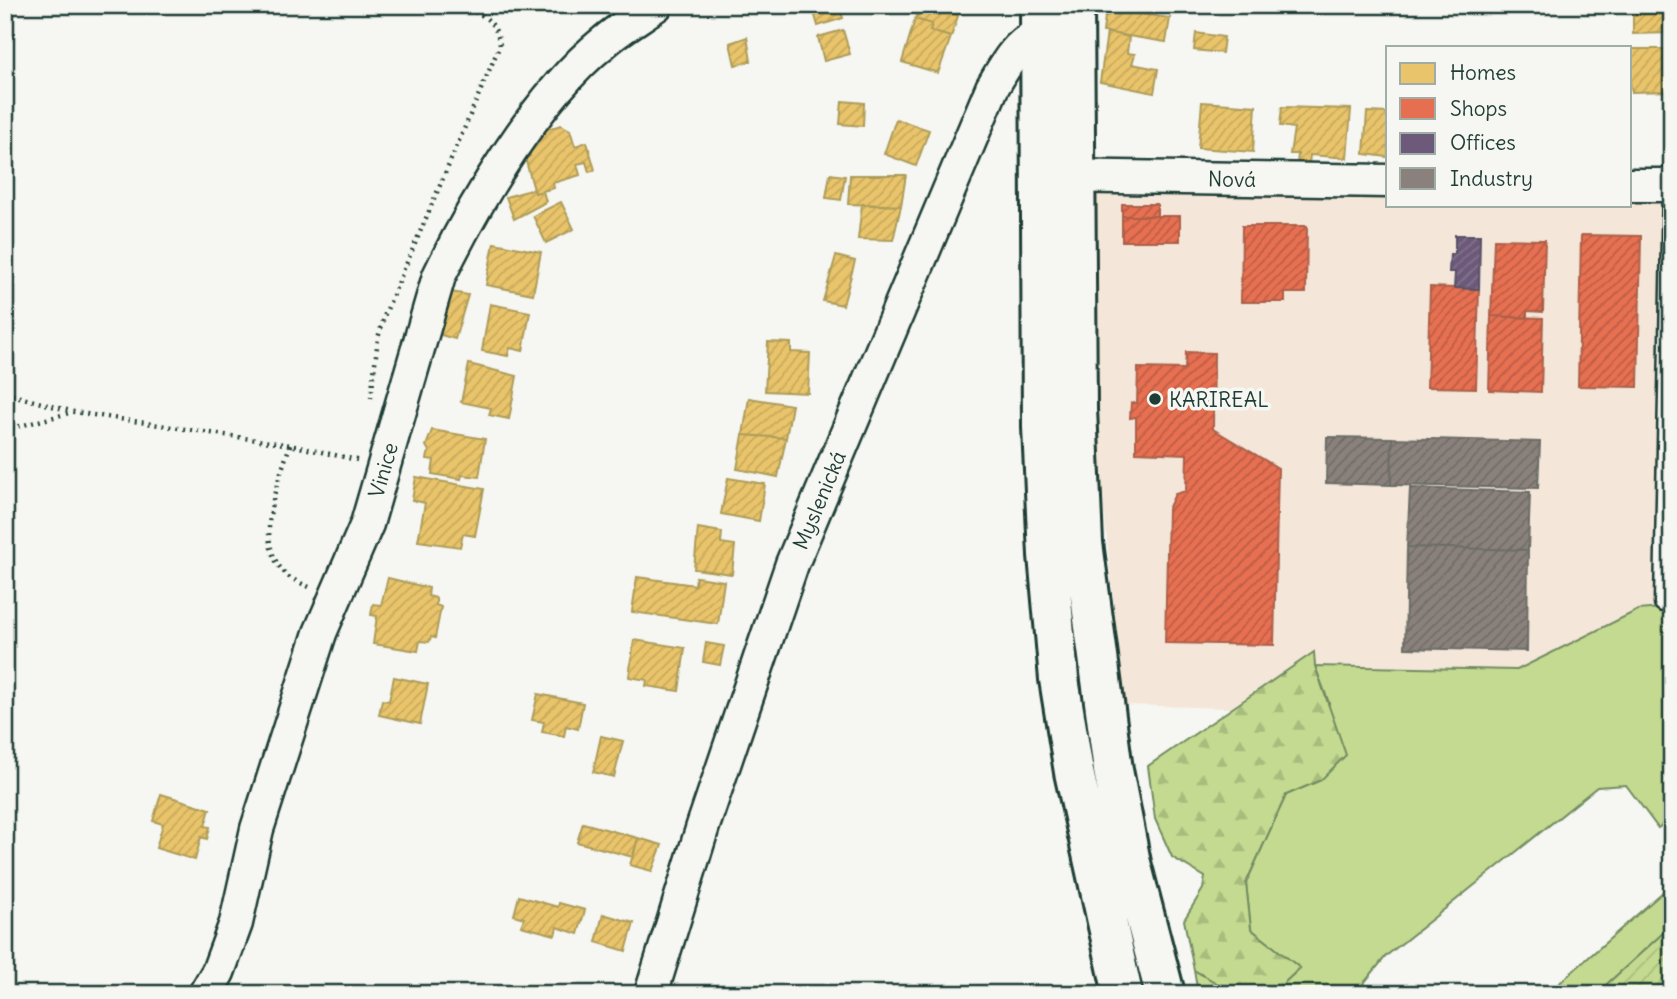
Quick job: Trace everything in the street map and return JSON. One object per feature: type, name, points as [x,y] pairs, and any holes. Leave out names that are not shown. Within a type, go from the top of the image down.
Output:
[{"type":"main road","points":[[1074,5],[1073,80],[1059,176],[1042,427],[1048,555],[1059,678],[1090,849],[1123,994]]},
{"type":"main road","points":[[1040,20],[1073,80]]},
{"type":"main road","points":[[1040,20],[1059,176],[1083,543],[1100,678],[1113,770],[1131,863],[1166,994]]},
{"type":"street","name":"Vinice","points":[[205,994],[218,972],[236,923],[257,829],[320,633],[367,524],[370,463],[439,276],[456,241],[527,127],[551,95],[602,43],[656,5]]},
{"type":"street","name":"Myslenická","points":[[651,994],[703,826],[792,564],[992,88],[1040,20]]},
{"type":"street","name":"Nová","points":[[1059,176],[1386,181]]},
{"type":"street","points":[[1632,185],[1672,185]]},
{"type":"lane","points":[[1663,603],[1672,185]]},
{"type":"path","points":[[370,410],[379,338],[385,314],[500,46],[497,30],[488,19],[471,10],[446,5]]},
{"type":"path","points":[[5,393],[74,412],[290,445],[370,463]]},
{"type":"path","points":[[5,430],[74,412]]},
{"type":"path","points":[[290,445],[270,516],[270,539],[275,560],[290,577],[336,597]]},
{"type":"path","points":[[359,447],[370,463]]},
{"type":"shaded area","points":[[1089,159],[1386,168],[1386,206],[1632,206],[1632,173],[1672,173],[1672,608],[1638,610],[1517,670],[1315,666],[1313,652],[1230,708],[1124,705],[1099,459]]},
{"type":"green space","points":[[1662,608],[1672,622],[1672,817],[1658,828],[1626,785],[1597,787],[1386,956],[1355,994],[1272,994],[1300,968],[1251,929],[1246,883],[1286,795],[1321,780],[1329,703],[1315,666],[1517,670],[1638,610]]},
{"type":"green space","points":[[1314,652],[1315,666],[1346,755],[1321,780],[1286,795],[1246,883],[1251,929],[1300,968],[1272,994],[1236,994],[1194,970],[1184,920],[1203,889],[1205,877],[1172,857],[1155,819],[1148,766]]},
{"type":"green space","points":[[1672,884],[1672,925],[1596,994],[1547,994]]},
{"type":"green space","points":[[1672,925],[1672,994],[1596,994]]},
{"type":"green space","points":[[1194,970],[1235,992],[1236,994],[1198,994]]},
{"type":"building: Homes","points":[[812,5],[839,5],[843,18],[818,26]]},
{"type":"building: Homes","points":[[921,5],[943,5],[941,8],[958,16],[951,37],[930,31],[932,24],[915,19]]},
{"type":"building: Homes","points":[[943,5],[961,5],[958,16],[941,8]]},
{"type":"building: Homes","points":[[1633,5],[1672,5],[1672,33],[1633,34]]},
{"type":"building: Homes","points":[[1106,9],[1170,18],[1166,42],[1103,32]]},
{"type":"building: Homes","points":[[915,19],[932,24],[930,31],[951,37],[938,73],[902,62]]},
{"type":"building: Homes","points":[[843,30],[850,54],[824,61],[818,37]]},
{"type":"building: Homes","points":[[1107,32],[1129,37],[1127,53],[1135,54],[1132,64],[1158,69],[1154,93],[1100,82]]},
{"type":"building: Homes","points":[[1196,33],[1224,37],[1222,53],[1194,50]]},
{"type":"building: Homes","points":[[747,37],[751,61],[735,65],[730,43]]},
{"type":"building: Homes","points":[[1632,49],[1672,49],[1672,91],[1632,92]]},
{"type":"building: Homes","points":[[842,101],[864,103],[863,126],[840,124]]},
{"type":"building: Homes","points":[[1202,102],[1256,106],[1253,152],[1198,148]]},
{"type":"building: Homes","points":[[1282,107],[1351,109],[1347,158],[1310,155],[1309,164],[1297,164],[1298,154],[1290,154],[1294,128],[1280,126]]},
{"type":"building: Homes","points":[[1367,112],[1386,113],[1386,157],[1364,154]]},
{"type":"building: Homes","points":[[896,119],[929,130],[916,166],[884,154]]},
{"type":"building: Homes","points":[[561,125],[570,130],[575,146],[587,142],[595,170],[589,172],[586,162],[577,164],[580,175],[553,183],[554,188],[535,193],[525,158],[530,156],[529,150],[541,131]]},
{"type":"building: Homes","points":[[830,174],[845,176],[841,200],[826,198]]},
{"type":"building: Homes","points":[[850,175],[906,175],[901,206],[848,204]]},
{"type":"building: Homes","points":[[534,189],[535,193],[543,191],[546,202],[514,219],[506,197]]},
{"type":"building: Homes","points":[[561,202],[574,229],[546,243],[533,216]]},
{"type":"building: Homes","points":[[862,204],[901,206],[893,240],[858,239]]},
{"type":"building: Homes","points":[[494,243],[541,252],[533,294],[486,285]]},
{"type":"building: Homes","points":[[836,256],[855,261],[843,305],[823,301]]},
{"type":"building: Homes","points":[[446,291],[468,295],[455,339],[434,333]]},
{"type":"building: Homes","points":[[490,304],[530,312],[523,351],[510,348],[508,356],[482,351]]},
{"type":"building: Homes","points":[[768,342],[791,343],[791,352],[810,353],[808,393],[765,391]]},
{"type":"building: Homes","points":[[469,364],[517,376],[509,419],[489,415],[491,408],[461,402]]},
{"type":"building: Homes","points":[[749,398],[792,405],[786,438],[743,435]]},
{"type":"building: Homes","points":[[432,430],[485,439],[479,477],[462,475],[461,479],[432,474],[434,460],[427,459],[429,451],[426,446]]},
{"type":"building: Homes","points":[[743,435],[786,438],[778,477],[737,469]]},
{"type":"building: Homes","points":[[416,477],[484,489],[475,536],[463,534],[460,547],[418,541],[425,503],[412,500]]},
{"type":"building: Homes","points":[[728,478],[765,484],[759,521],[721,514]]},
{"type":"building: Homes","points":[[698,528],[722,532],[721,543],[735,545],[732,574],[694,569]]},
{"type":"building: Homes","points":[[637,577],[695,585],[696,577],[724,581],[718,624],[632,612]]},
{"type":"building: Homes","points":[[388,578],[429,588],[428,596],[436,598],[436,605],[441,607],[435,638],[431,637],[429,642],[420,641],[418,651],[373,644],[377,616],[371,615],[373,604],[381,605]]},
{"type":"building: Homes","points":[[634,640],[685,648],[679,691],[646,686],[647,680],[629,677]]},
{"type":"building: Homes","points":[[706,643],[724,646],[720,665],[703,662]]},
{"type":"building: Homes","points":[[394,677],[428,684],[420,724],[379,715],[382,700],[389,701]]},
{"type":"building: Homes","points":[[538,694],[583,703],[578,729],[566,726],[564,736],[542,732],[544,722],[532,720]]},
{"type":"building: Homes","points":[[601,736],[623,741],[614,777],[593,772]]},
{"type":"building: Homes","points":[[161,794],[210,809],[205,826],[210,827],[207,839],[201,837],[195,860],[156,848],[163,824],[153,821]]},
{"type":"building: Homes","points":[[583,823],[638,838],[633,857],[577,842]]},
{"type":"building: Homes","points":[[638,838],[662,845],[652,871],[630,865]]},
{"type":"building: Homes","points":[[519,896],[558,907],[559,903],[585,910],[578,934],[557,927],[555,935],[521,926],[524,918],[514,915]]},
{"type":"building: Homes","points":[[603,914],[634,923],[626,951],[596,942]]},
{"type":"building: Shops","points":[[1122,204],[1157,204],[1157,216],[1122,216]]},
{"type":"building: Shops","points":[[1122,216],[1180,216],[1180,241],[1122,241]]},
{"type":"building: Shops","points":[[1242,226],[1307,226],[1306,293],[1285,293],[1285,302],[1241,302]]},
{"type":"building: Shops","points":[[1581,235],[1641,236],[1638,387],[1578,386]]},
{"type":"building: Shops","points":[[1494,239],[1545,240],[1543,312],[1527,311],[1527,318],[1491,316]]},
{"type":"building: Shops","points":[[1430,287],[1479,289],[1476,388],[1427,387]]},
{"type":"building: Shops","points":[[1491,316],[1543,318],[1541,392],[1489,390]]},
{"type":"building: Shops","points":[[1186,352],[1214,353],[1213,429],[1278,468],[1274,645],[1165,643],[1168,509],[1175,494],[1186,491],[1187,454],[1136,452],[1136,417],[1130,418],[1131,403],[1137,403],[1138,368],[1185,369]]},
{"type":"building: Offices","points":[[1455,235],[1480,235],[1479,289],[1454,288],[1455,272],[1449,272],[1450,254],[1455,254]]},
{"type":"building: Industry","points":[[1327,437],[1392,438],[1391,485],[1326,483]]},
{"type":"building: Industry","points":[[1392,438],[1540,442],[1538,488],[1391,485]]},
{"type":"building: Industry","points":[[1410,488],[1530,492],[1528,550],[1407,547]]},
{"type":"building: Industry","points":[[1407,547],[1528,550],[1527,651],[1405,648]]},
{"type":"place","name":"KARIREAL","points":[[1155,399]]}]
